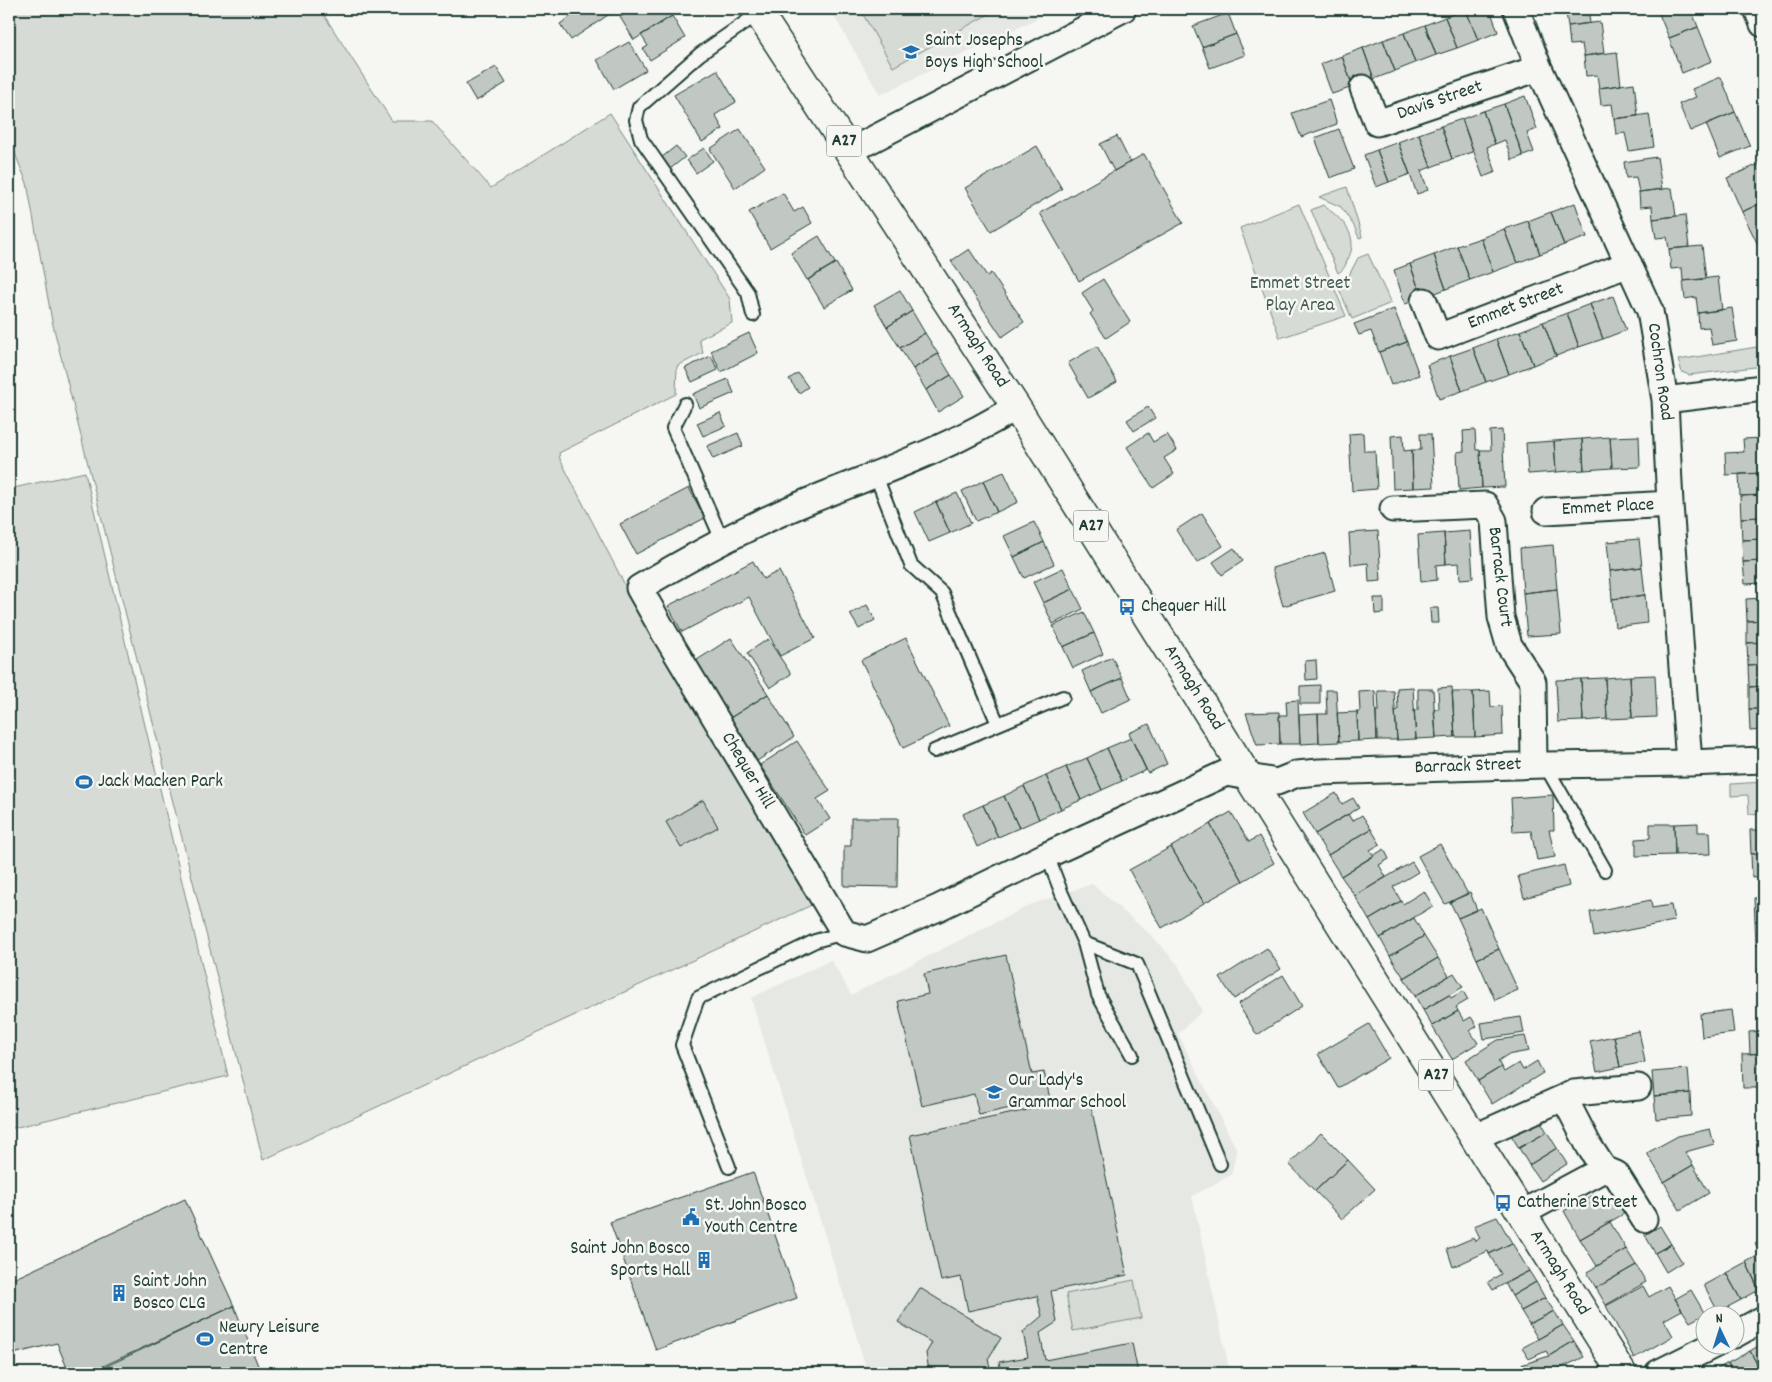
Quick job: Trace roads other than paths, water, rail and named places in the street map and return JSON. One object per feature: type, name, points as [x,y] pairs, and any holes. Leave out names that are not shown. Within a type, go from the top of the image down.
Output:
[{"type":"main road","name":"Armagh Road","points":[[758,11],[1016,407],[1622,1373]]},
{"type":"street","points":[[850,151],[1122,9]]},
{"type":"street","name":"Cochron Road","points":[[1516,9],[1539,68],[1650,311],[1665,400],[1670,504],[1689,763]]},
{"type":"street","points":[[1756,9],[1763,24]]},
{"type":"street","name":"Davis Street","points":[[1363,88],[1377,123],[1539,68]]},
{"type":"street","name":"Emmet Street","points":[[1424,302],[1438,337],[1629,264]]},
{"type":"street","points":[[1665,400],[1763,388]]},
{"type":"street","name":"Chequer Hill","points":[[844,933],[639,588],[722,540],[808,501],[876,476],[938,450],[996,420],[1016,407]]},
{"type":"street","name":"Emmet Place","points":[[1546,512],[1670,504]]},
{"type":"street","name":"Barrack Court","points":[[1393,510],[1485,505],[1494,521],[1501,617],[1509,645],[1533,682],[1540,765]]},
{"type":"street","name":"Barrack Street","points":[[1250,778],[1277,782],[1297,774],[1319,772],[1763,760]]},
{"type":"street","points":[[844,933],[867,939],[938,908],[1047,855],[1226,773],[1250,778]]},
{"type":"street","points":[[1475,1137],[1574,1093],[1638,1087]]},
{"type":"street","points":[[1569,1107],[1589,1146],[1604,1169],[1616,1174],[1644,1219]]},
{"type":"street","points":[[1522,1213],[1604,1169]]},
{"type":"street","points":[[1744,1329],[1763,1319]]},
{"type":"street","points":[[1658,1373],[1696,1354]]},
{"type":"lane","points":[[753,315],[748,293],[641,139],[636,120],[640,106],[700,54],[758,11]]},
{"type":"lane","points":[[685,404],[673,428],[722,540]]},
{"type":"lane","points":[[876,476],[911,564],[942,593],[998,724]]},
{"type":"lane","points":[[934,751],[1063,697]]},
{"type":"lane","points":[[1540,765],[1605,870]]},
{"type":"lane","points":[[1047,855],[1084,943],[1098,995],[1132,1055]]},
{"type":"lane","points":[[728,1167],[682,1045],[698,998],[815,941],[844,933]]},
{"type":"lane","points":[[1084,943],[1137,964],[1220,1164]]},
{"type":"place","name":"Saint Josephs Boys High School","points":[[911,52]]},
{"type":"place","name":"Chequer Hill","points":[[1127,607]]},
{"type":"place","name":"Jack Macken Park","points":[[84,782]]},
{"type":"place","name":"Our Lady's Grammar School","points":[[994,1092]]},
{"type":"place","name":"Catherine Street","points":[[1503,1203]]},
{"type":"place","name":"St. John Bosco Youth Centre","points":[[691,1217]]},
{"type":"place","name":"Saint John Bosco Sports Hall","points":[[704,1260]]},
{"type":"place","name":"Saint John Bosco CLG","points":[[119,1293]]},
{"type":"place","name":"Newry Leisure Centre","points":[[205,1339]]},
{"type":"park label","name":"Emmet Street Play Area","points":[[1300,295]]}]
